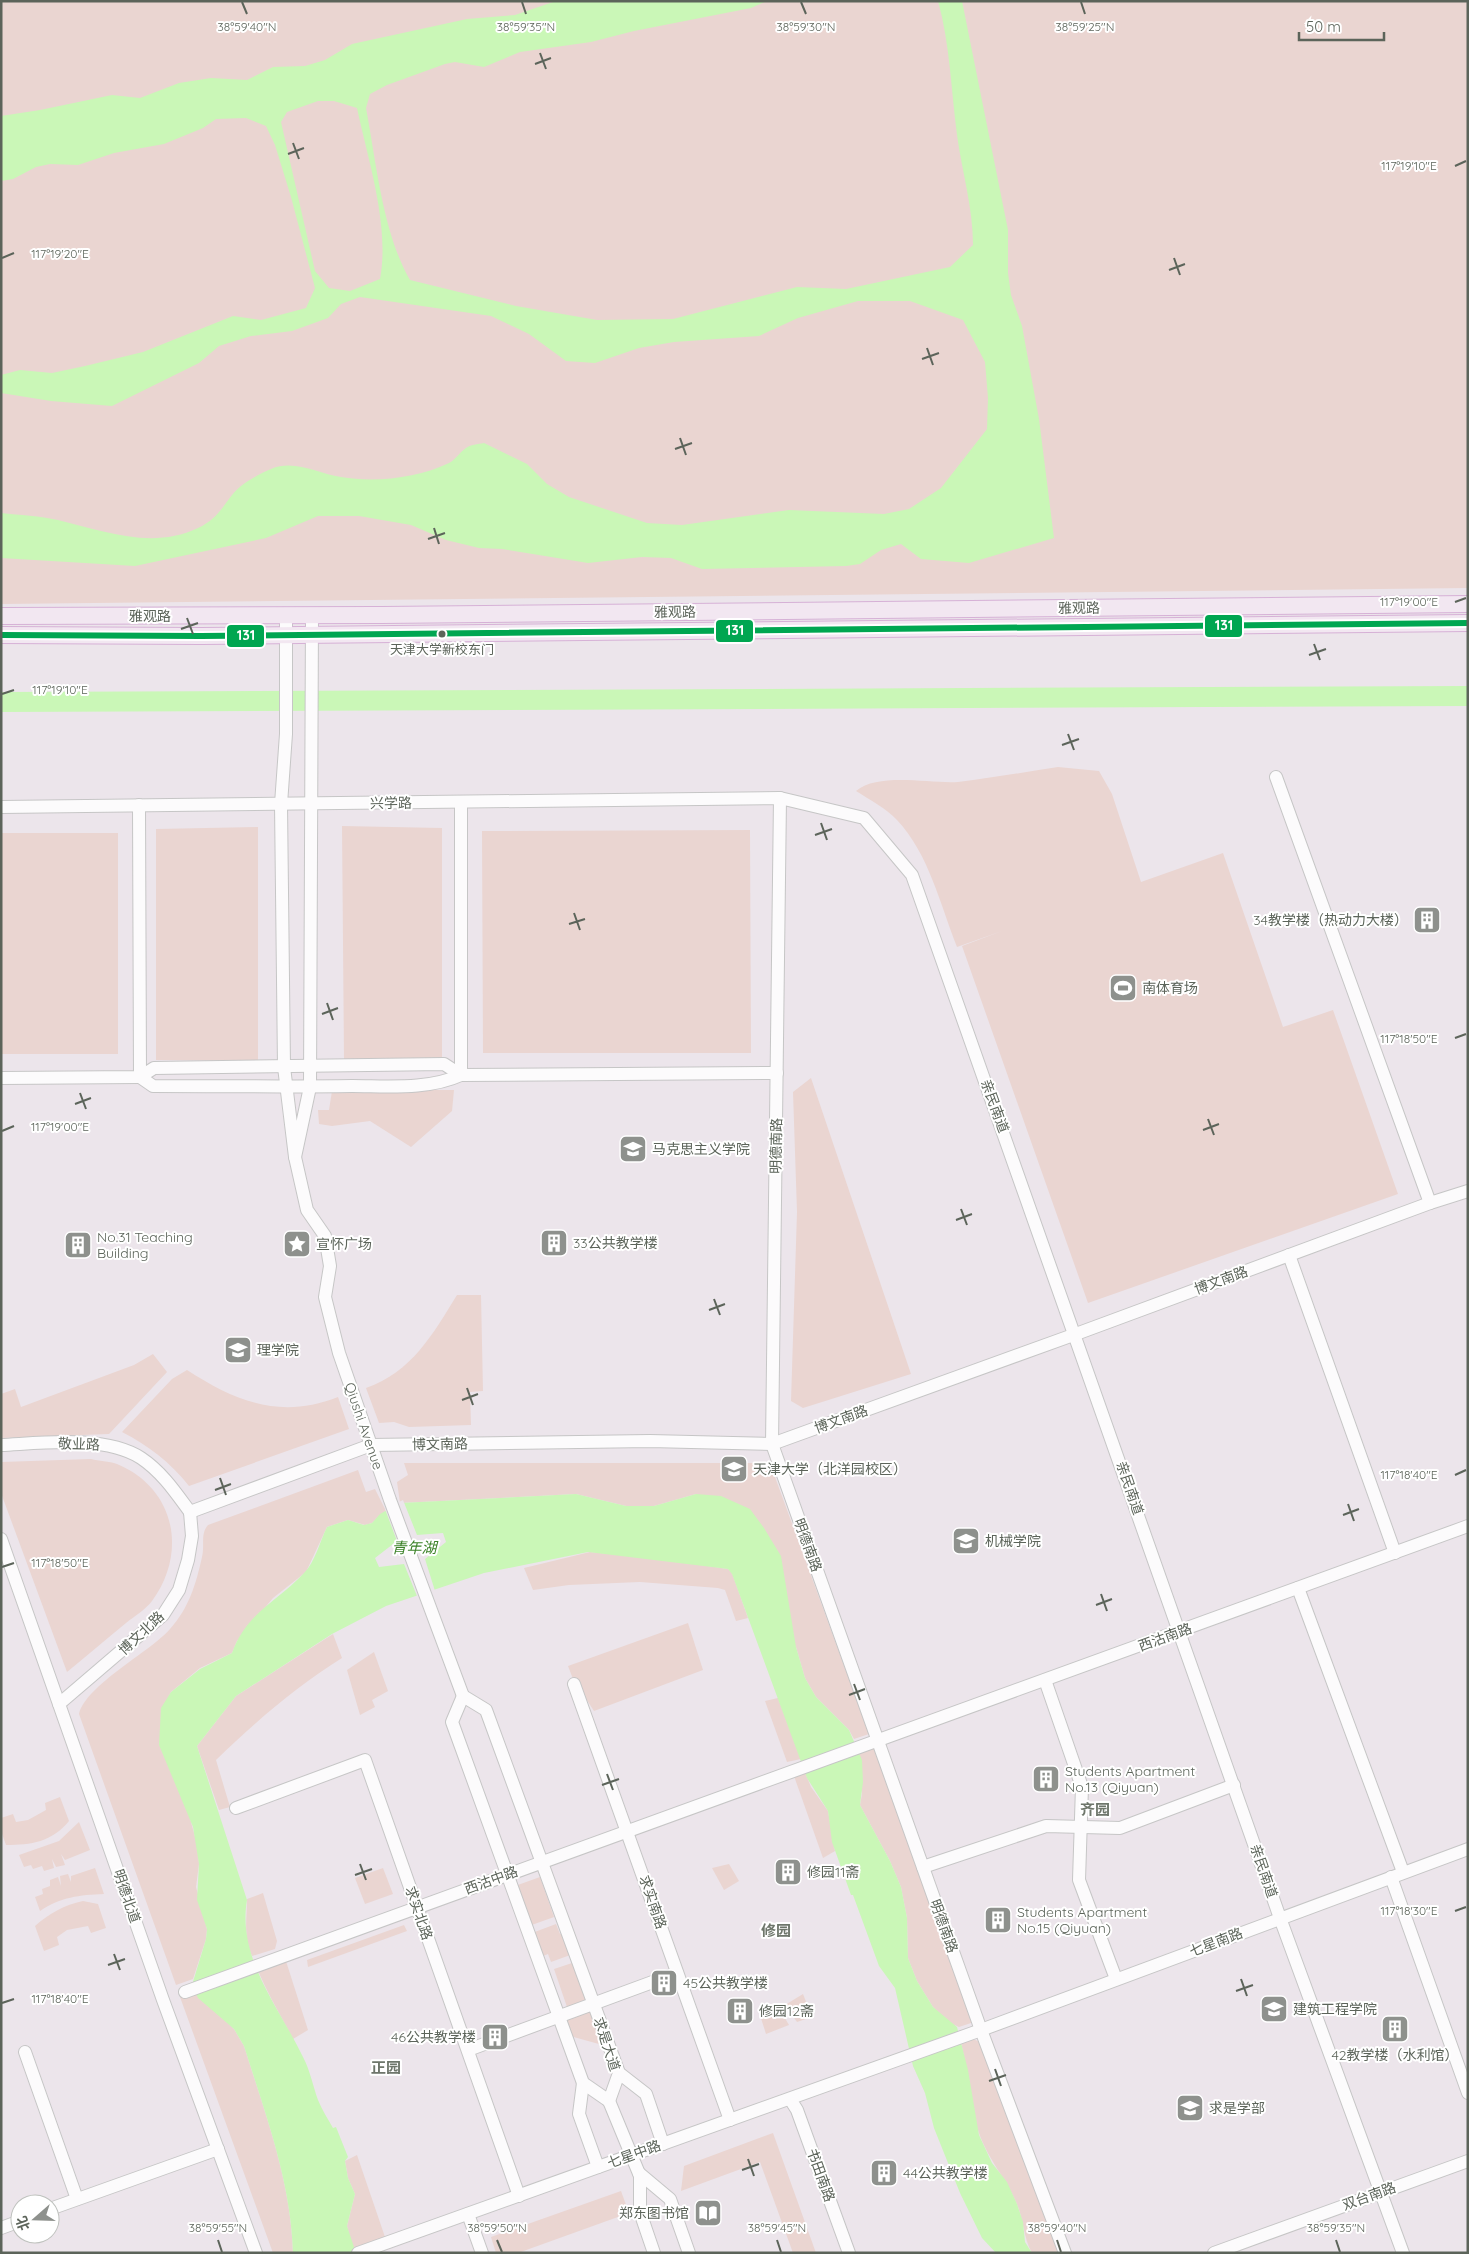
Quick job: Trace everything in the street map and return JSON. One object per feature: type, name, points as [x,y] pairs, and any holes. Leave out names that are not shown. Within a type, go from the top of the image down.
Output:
[{"type":"main road","name":"雅观路","points":[[1,616],[312,615],[1468,604]]},
{"type":"main road","name":"雅观路","points":[[1,635],[313,634],[1468,623]]},
{"type":"street","name":"Qiushi Avenue","points":[[286,615],[286,734],[281,804],[284,1067],[295,1156],[307,1210],[325,1236],[330,1266],[325,1297],[339,1353],[390,1500],[463,1696]]},
{"type":"street","points":[[295,1156],[310,1087],[312,615]]},
{"type":"street","points":[[1276,777],[1430,1203]]},
{"type":"street","name":"兴学路","points":[[1,807],[780,798]]},
{"type":"street","name":"明德南路","points":[[780,798],[772,1444],[981,2030],[1065,2253]]},
{"type":"street","name":"亲民南道","points":[[780,798],[864,818],[912,875],[1076,1334],[1280,1918],[1403,2253]]},
{"type":"street","points":[[461,802],[461,1075]]},
{"type":"street","points":[[139,805],[140,1077]]},
{"type":"street","points":[[1,1078],[140,1077],[154,1068],[310,1068],[444,1064],[461,1075]]},
{"type":"street","points":[[140,1077],[153,1086],[310,1087],[444,1083],[461,1075],[776,1073]]},
{"type":"street","name":"博文南路","points":[[190,1512],[371,1445],[650,1441],[772,1444],[1430,1203],[1468,1191]]},
{"type":"street","points":[[1289,1255],[1395,1552]]},
{"type":"street","name":"敬业路","points":[[1,1445],[44,1443],[110,1445],[141,1458],[166,1480],[190,1512]]},
{"type":"street","name":"博文北路","points":[[59,1704],[163,1615],[179,1590],[188,1560],[192,1536],[190,1512]]},
{"type":"street","name":"西沽南路","points":[[798,1769],[1468,1526]]},
{"type":"street","name":"明德北道","points":[[1,1539],[256,2253]]},
{"type":"street","points":[[1298,1588],[1397,1874],[1468,2093]]},
{"type":"street","points":[[1045,1680],[1082,1787],[1079,1880],[1116,1979]]},
{"type":"street","name":"求实南路","points":[[574,1684],[628,1830],[730,2120]]},
{"type":"street","points":[[463,1696],[452,1722],[583,2083],[579,2114],[598,2167]]},
{"type":"street","name":"求是大道","points":[[463,1696],[486,1710],[594,2003],[619,2073],[609,2100]]},
{"type":"street","name":"求实北路","points":[[236,1808],[365,1760],[519,2196]]},
{"type":"street","name":"西沽中路","points":[[184,1992],[798,1769]]},
{"type":"street","points":[[922,1867],[1046,1826],[1120,1828],[1234,1785]]},
{"type":"street","name":"七星南路","points":[[902,2058],[1468,1849]]},
{"type":"street","points":[[468,2050],[677,1973]]},
{"type":"street","points":[[25,2052],[77,2199]]},
{"type":"street","name":"七星中路","points":[[362,2251],[902,2058]]},
{"type":"street","points":[[619,2073],[646,2094],[663,2144]]},
{"type":"street","points":[[583,2083],[609,2100],[639,2173],[640,2212],[654,2253]]},
{"type":"street","name":"书田南路","points":[[790,2099],[797,2110],[849,2253]]},
{"type":"street","points":[[60,2205],[218,2149]]},
{"type":"street","name":"双台南路","points":[[1214,2253],[1236,2249],[1380,2192],[1468,2161]]},
{"type":"street","points":[[639,2173],[670,2199],[689,2253]]},
{"type":"street","points":[[468,2214],[482,2253]]},
{"type":"shaded area","points":[[1,1],[1468,1],[1468,588],[1,604]]},
{"type":"shaded area","points":[[1058,767],[1099,771],[1112,794],[1141,882],[1223,853],[1283,1027],[1333,1010],[1398,1194],[1088,1303],[962,946],[1002,931],[957,947],[933,880],[908,833],[888,812],[856,791],[866,785],[891,780],[958,782]]},
{"type":"shaded area","points":[[342,826],[442,828],[442,1060],[344,1060]]},
{"type":"shaded area","points":[[258,827],[258,1061],[156,1060],[156,829]]},
{"type":"shaded area","points":[[750,830],[751,1053],[483,1053],[482,831]]},
{"type":"shaded area","points":[[1,833],[118,833],[118,1054],[1,1054]]},
{"type":"shaded area","points":[[811,1078],[911,1374],[803,1408],[791,1401],[797,1212],[793,1092]]},
{"type":"shaded area","points":[[454,1090],[452,1111],[411,1147],[370,1121],[332,1126],[319,1124],[318,1110],[329,1110],[332,1091]]},
{"type":"shaded area","points":[[457,1295],[481,1295],[483,1391],[470,1392],[471,1425],[409,1427],[394,1422],[379,1423],[366,1388],[382,1381],[409,1362],[430,1337]]},
{"type":"shaded area","points":[[153,1354],[167,1372],[109,1434],[1,1438],[1,1394],[15,1389],[21,1407],[134,1365]]},
{"type":"shaded area","points":[[187,1370],[223,1391],[259,1404],[277,1407],[297,1407],[317,1404],[338,1397],[349,1429],[189,1486],[158,1455],[122,1432],[172,1379]]},
{"type":"shaded area","points":[[91,1459],[117,1464],[137,1475],[152,1489],[163,1505],[170,1523],[172,1542],[170,1562],[163,1582],[150,1604],[67,1672],[1,1493],[1,1462]]},
{"type":"shaded area","points":[[404,1463],[757,1463],[770,1469],[775,1477],[869,1734],[854,1739],[849,1730],[816,1697],[805,1678],[796,1647],[696,1494],[654,1506],[626,1506],[576,1494],[400,1503],[397,1482],[408,1475]]},
{"type":"shaded area","points":[[358,1470],[366,1492],[375,1489],[386,1511],[372,1523],[365,1525],[348,1520],[327,1527],[306,1572],[273,1598],[237,1641],[232,1653],[200,1668],[171,1692],[161,1711],[197,1844],[199,1864],[196,1887],[207,1929],[206,1939],[193,1979],[176,1985],[79,1714],[84,1703],[93,1692],[161,1638],[177,1621],[187,1604],[194,1586],[203,1553],[203,1536],[208,1525]]},
{"type":"shaded area","points":[[590,1552],[654,1558],[728,1569],[732,1573],[748,1618],[736,1621],[725,1590],[718,1588],[640,1582],[569,1585],[533,1590],[524,1568]]},
{"type":"shaded area","points":[[688,1623],[703,1670],[594,1711],[573,1679],[568,1666]]},
{"type":"shaded area","points":[[333,1634],[342,1658],[276,1706],[216,1760],[230,1807],[219,1810],[197,1746],[236,1696]]},
{"type":"shaded area","points":[[374,1652],[388,1691],[372,1700],[375,1707],[360,1715],[347,1670]]},
{"type":"shaded area","points":[[778,1698],[801,1759],[787,1762],[765,1701]]},
{"type":"shaded area","points":[[874,1745],[974,2022],[959,2027],[948,2022],[933,2007],[917,1981],[908,1958],[907,1918],[901,1887],[890,1861],[860,1805],[862,1794],[859,1751]]},
{"type":"shaded area","points":[[805,1772],[811,1787],[828,1811],[835,1851],[823,1858],[794,1776]]},
{"type":"shaded area","points":[[60,1797],[69,1821],[56,1834],[32,1843],[6,1845],[1,1831],[1,1818],[13,1814],[16,1822],[28,1820],[46,1810],[45,1803]]},
{"type":"shaded area","points":[[79,1822],[90,1850],[65,1860],[61,1854],[65,1865],[56,1867],[52,1859],[54,1868],[44,1871],[42,1866],[33,1869],[31,1865],[24,1867],[19,1855],[59,1841]]},
{"type":"shaded area","points":[[729,1864],[739,1881],[724,1890],[712,1868]]},
{"type":"shaded area","points":[[95,1868],[104,1894],[70,1898],[40,1911],[35,1897],[43,1894],[42,1889],[50,1886],[50,1880],[58,1877],[61,1886],[60,1876],[68,1874],[71,1882],[71,1876]]},
{"type":"shaded area","points":[[383,1868],[393,1894],[365,1904],[355,1878]]},
{"type":"shaded area","points":[[540,1877],[554,1917],[529,1926],[515,1886]]},
{"type":"shaded area","points":[[263,1893],[277,1941],[275,1949],[252,1956],[246,1934],[247,1899]]},
{"type":"shaded area","points":[[83,1901],[98,1904],[106,1928],[91,1933],[88,1926],[67,1930],[57,1937],[59,1945],[44,1951],[35,1926],[58,1910]]},
{"type":"shaded area","points":[[556,1924],[560,1934],[565,1932],[573,1954],[551,1962],[548,1954],[541,1957],[532,1933]]},
{"type":"shaded area","points":[[404,1925],[407,1931],[308,1967],[307,1960]]},
{"type":"shaded area","points":[[285,1958],[308,2030],[293,2039],[269,1995],[257,1968]]},
{"type":"shaded area","points":[[575,1962],[588,1999],[567,2007],[554,1969]]},
{"type":"shaded area","points":[[196,1992],[234,2029],[244,2046],[276,2148],[287,2200],[293,2253],[273,2253],[180,1997]]},
{"type":"shaded area","points":[[803,1994],[812,2017],[797,2022],[785,2005]]},
{"type":"shaded area","points":[[766,2006],[769,2014],[779,2008],[789,2025],[766,2034],[758,2009]]},
{"type":"shaded area","points":[[593,2009],[606,2046],[570,2036],[564,2020]]},
{"type":"shaded area","points":[[973,2039],[980,2042],[1058,2253],[1032,2253],[1016,2202],[980,2136],[971,2102],[961,2042]]},
{"type":"shaded area","points":[[773,2133],[816,2253],[793,2253],[760,2162],[681,2191],[684,2166]]},
{"type":"shaded area","points":[[357,2155],[385,2237],[353,2248],[347,2226],[355,2194],[348,2178],[345,2161]]},
{"type":"shaded area","points":[[621,2191],[629,2213],[518,2253],[496,2253],[491,2237]]},
{"type":"water","points":[[556,1],[767,1],[751,8],[634,31],[591,42],[520,52],[484,67],[455,62],[445,64],[387,85],[370,94],[366,108],[382,197],[393,241],[410,280],[516,306],[597,320],[673,319],[797,287],[846,289],[950,267],[973,245],[969,203],[957,135],[948,50],[938,1],[962,1],[1008,230],[1008,273],[1011,295],[1022,326],[1039,419],[1054,538],[969,563],[921,559],[901,544],[881,550],[860,564],[846,566],[702,569],[671,558],[642,557],[588,563],[502,549],[479,548],[446,540],[411,525],[359,516],[318,516],[266,538],[135,566],[1,558],[1,513],[51,519],[128,536],[163,538],[181,534],[206,524],[213,519],[241,486],[263,472],[280,466],[298,466],[354,479],[396,478],[437,468],[451,462],[468,447],[484,443],[527,464],[547,484],[569,497],[647,523],[682,525],[789,510],[884,514],[909,509],[941,488],[987,429],[988,398],[985,362],[963,320],[910,301],[858,301],[798,318],[759,336],[674,342],[639,348],[595,363],[566,361],[529,334],[491,316],[360,297],[341,304],[328,318],[292,331],[251,336],[219,346],[199,363],[112,406],[51,401],[1,393],[1,375],[20,370],[52,373],[85,366],[143,352],[233,316],[261,320],[306,308],[315,288],[291,197],[275,145],[266,126],[246,118],[216,119],[203,128],[164,144],[114,153],[78,165],[50,164],[36,167],[13,179],[1,181],[1,116],[112,95],[140,98],[179,83],[211,78],[247,80],[273,67],[305,66],[325,60],[352,44],[467,19],[515,15]],"holes":[[[318,101],[334,101],[357,108],[372,171],[382,237],[380,279],[350,291],[329,288],[315,271],[281,122],[287,112]]]},
{"type":"water","name":"青年湖","points":[[576,1494],[626,1506],[654,1506],[696,1494],[721,1496],[750,1509],[781,1556],[796,1647],[805,1678],[816,1697],[849,1730],[862,1760],[863,1782],[860,1805],[890,1861],[901,1887],[907,1918],[908,1958],[917,1981],[933,2007],[957,2027],[968,2070],[979,2135],[992,2163],[1007,2182],[1017,2204],[1023,2222],[1025,2242],[1032,2253],[996,2253],[982,2238],[960,2193],[934,2128],[925,2093],[913,2066],[895,1988],[879,1966],[853,1895],[851,1895],[832,1842],[828,1811],[807,1778],[732,1574],[728,1569],[588,1552],[484,1573],[386,1606],[332,1634],[236,1696],[197,1746],[247,1900],[248,1942],[254,1962],[262,1982],[305,2062],[320,2104],[333,2128],[336,2127],[348,2157],[345,2161],[348,2178],[355,2194],[347,2226],[356,2253],[293,2253],[287,2200],[276,2148],[244,2046],[234,2029],[198,1998],[192,1985],[206,1939],[207,1929],[197,1900],[199,1864],[193,1827],[159,1745],[161,1708],[171,1692],[200,1669],[232,1653],[238,1639],[254,1617],[294,1583],[308,1568],[327,1527],[348,1520],[364,1525],[372,1523],[380,1514],[400,1503]]},
{"type":"pier","points":[[403,1500],[417,1535],[443,1533],[446,1542],[425,1559],[435,1591],[448,1588],[403,1603],[417,1596],[404,1564],[379,1567],[375,1558],[397,1541],[385,1509]]},
{"type":"waterway","points":[[1,702],[1468,696]]},
{"type":"transit line","name":"131","points":[[1,635],[201,636],[1468,623]]},
{"type":"place","name":"天津大学新校东门","points":[[442,634]]},
{"type":"place","name":"34教学楼（热动力大楼）","points":[[1427,920]]},
{"type":"place","name":"南体育场","points":[[1123,988]]},
{"type":"place","name":"马克思主义学院","points":[[633,1149]]},
{"type":"place","name":"33公共教学楼","points":[[554,1243]]},
{"type":"place","name":"宣怀广场","points":[[297,1244]]},
{"type":"place","name":"No.31 Teaching Building","points":[[78,1245]]},
{"type":"place","name":"理学院","points":[[238,1350]]},
{"type":"place","name":"天津大学（北洋园校区）","points":[[734,1469]]},
{"type":"place","name":"机械学院","points":[[966,1541]]},
{"type":"place","name":"Students Apartment No.13 (Qiyuan)","points":[[1046,1779]]},
{"type":"place","name":"修园11斋","points":[[788,1872]]},
{"type":"place","name":"Students Apartment No.15 (Qiyuan)","points":[[998,1920]]},
{"type":"place","name":"45公共教学楼","points":[[664,1983]]},
{"type":"place","name":"建筑工程学院","points":[[1274,2009]]},
{"type":"place","name":"修园12斋","points":[[740,2011]]},
{"type":"place","name":"42教学楼（水利馆）","points":[[1395,2029]]},
{"type":"place","name":"46公共教学楼","points":[[495,2037]]},
{"type":"place","name":"求是学部","points":[[1190,2108]]},
{"type":"place","name":"44公共教学楼","points":[[884,2173]]},
{"type":"place","name":"郑东图书馆","points":[[708,2213]]},
{"type":"district","name":"齐园","points":[[1095,1810]]},
{"type":"district","name":"修园","points":[[776,1931]]},
{"type":"district","name":"正园","points":[[386,2068]]}]
